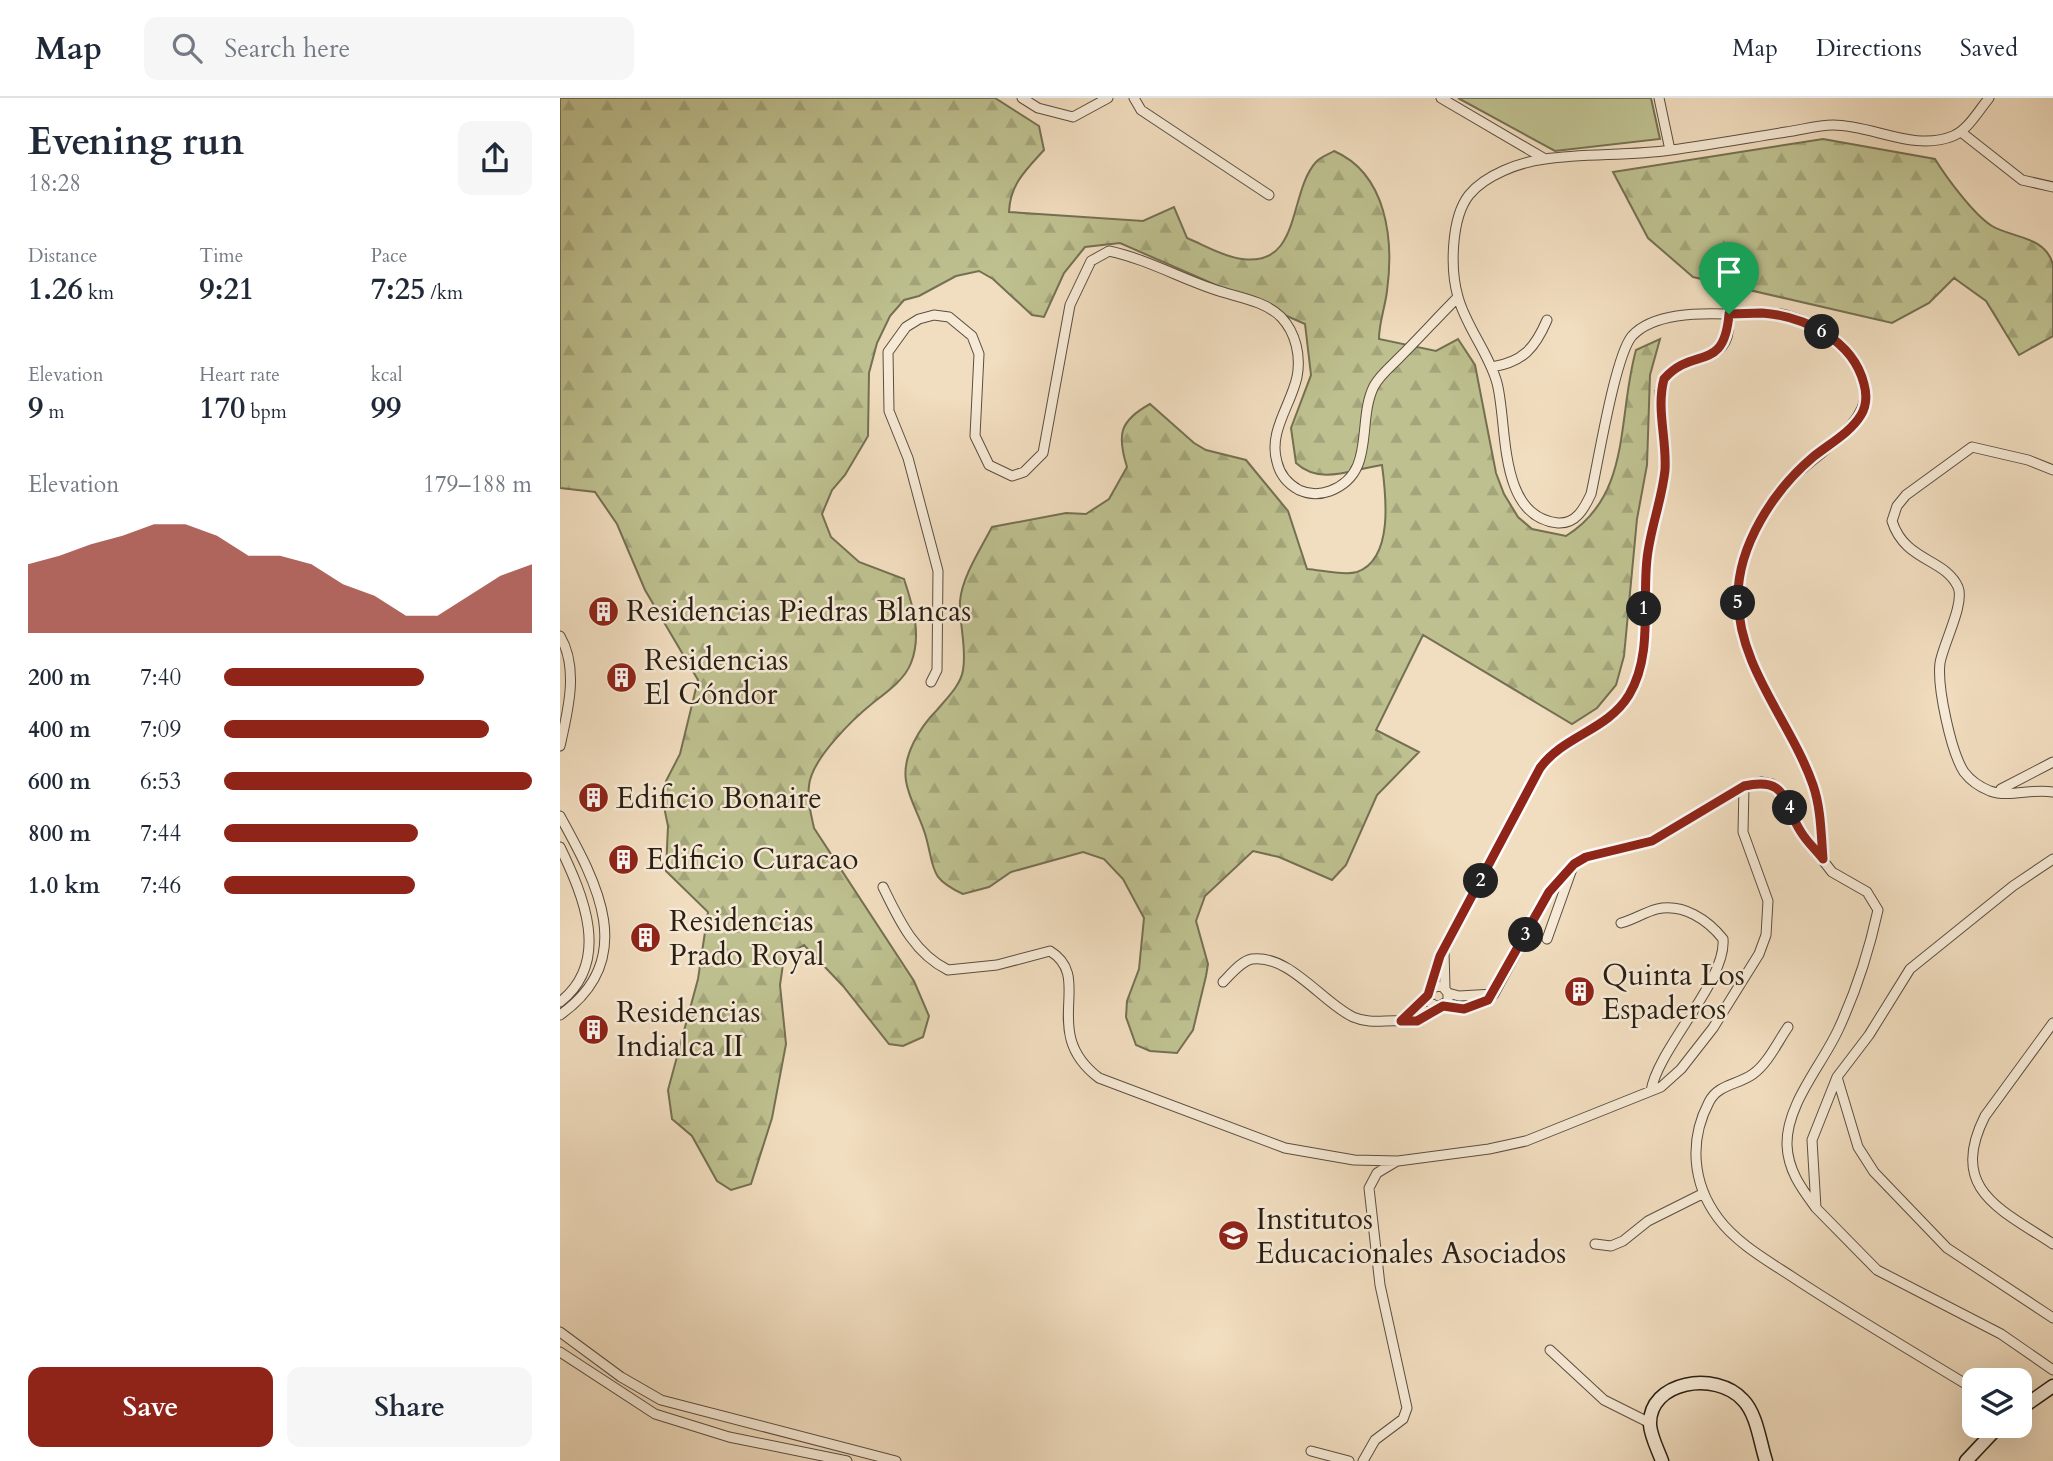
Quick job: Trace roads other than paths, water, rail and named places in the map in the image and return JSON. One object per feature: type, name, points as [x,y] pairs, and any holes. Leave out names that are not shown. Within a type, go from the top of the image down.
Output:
[{"type":"street","points":[[1022,98],[1038,108],[1073,117],[1108,98]]},
{"type":"street","points":[[1134,98],[1141,110],[1269,195]]},
{"type":"street","points":[[1441,98],[1545,159]]},
{"type":"street","points":[[1660,98],[1670,150]]},
{"type":"street","points":[[1823,859],[1814,788],[1748,652],[1738,598],[1742,569],[1765,514],[1796,472],[1852,427],[1862,413],[1865,389],[1854,360],[1833,340],[1811,325],[1785,315],[1691,314],[1648,324],[1633,335],[1619,364],[1591,495],[1579,515],[1562,523],[1532,512],[1517,494],[1506,456],[1498,386],[1492,367],[1458,297],[1454,239],[1462,206],[1474,190],[1494,175],[1545,159],[1670,150],[1832,125],[1921,142],[1942,139],[1961,132],[1989,98]]},
{"type":"street","points":[[1961,132],[2022,180],[2053,187]]},
{"type":"street","points":[[931,682],[937,670],[938,571],[908,458],[889,411],[888,352],[906,327],[934,315],[949,317],[972,336],[979,354],[975,436],[989,465],[1012,476],[1024,472],[1043,453],[1070,305],[1091,261],[1109,251],[1130,255],[1212,289],[1252,301],[1280,317],[1297,345],[1297,376],[1277,435],[1274,453],[1279,470],[1288,483],[1303,492],[1320,495],[1346,482],[1356,472],[1363,452],[1367,405],[1375,385],[1458,297]]},
{"type":"street","points":[[1729,314],[1727,338],[1719,350],[1671,371],[1664,379],[1660,391],[1665,469],[1647,556],[1642,660],[1635,683],[1628,697],[1607,720],[1597,729],[1564,744],[1545,761],[1530,783],[1444,949],[1428,994],[1432,1005],[1441,1007],[1464,1009],[1488,1000],[1494,994],[1549,892],[1574,864],[1593,855],[1652,841],[1744,786],[1761,782],[1772,785],[1781,791],[1800,831],[1832,872],[1867,892],[1874,899],[1878,910],[1869,950],[1853,995],[1789,1123],[1789,1163],[1797,1182],[1816,1208],[1877,1270],[2001,1334],[2053,1370]]},
{"type":"street","points":[[1492,367],[1517,362],[1526,355],[1547,320]]},
{"type":"street","points":[[2053,470],[2028,460],[1972,447],[1906,495],[1897,506],[1892,521],[1904,545],[1940,568],[1958,587],[1959,600],[1940,664],[1953,744],[1964,771],[1981,787],[1993,792],[2053,792]]},
{"type":"street","points":[[560,636],[569,661],[570,676],[560,746]]},
{"type":"street","points":[[1993,792],[2017,783],[2053,762]]},
{"type":"street","points":[[883,887],[901,926],[919,950],[948,970],[998,965],[1050,951],[1061,958],[1068,969],[1067,1031],[1076,1055],[1099,1078],[1285,1148],[1354,1160],[1398,1161],[1489,1149],[1526,1141],[1651,1091],[1670,1080],[1698,1048],[1763,944],[1769,919],[1768,901],[1743,832],[1741,808],[1744,786]]},
{"type":"street","points":[[560,816],[595,886],[605,925],[605,943],[595,981],[578,1002],[560,1014]]},
{"type":"street","points":[[560,847],[576,881],[590,930],[586,966],[576,986],[560,1002]]},
{"type":"street","points":[[1816,1208],[1812,1140],[1837,1077],[1869,1034],[1910,969],[2013,886],[2053,859]]},
{"type":"street","points":[[1547,939],[1574,864]]},
{"type":"street","points":[[1621,923],[1656,909],[1672,908],[1688,912],[1711,924],[1723,939],[1717,964],[1683,1030],[1653,1077],[1651,1091]]},
{"type":"street","points":[[1223,982],[1242,964],[1251,959],[1262,960],[1309,983],[1354,1017],[1384,1023],[1417,1021],[1448,1001],[1444,949]]},
{"type":"street","points":[[1401,1021],[1438,986],[1459,996],[1494,994]]},
{"type":"street","points":[[2053,1023],[1976,1132],[1971,1170],[1978,1186],[1998,1208],[2053,1244]]},
{"type":"street","points":[[1787,1027],[1752,1075],[1724,1086],[1709,1101],[1699,1132],[1695,1158],[1704,1193],[1718,1219],[1769,1261],[1962,1382]]},
{"type":"street","points":[[1837,1077],[1858,1147],[1874,1172],[1947,1248],[2053,1318]]},
{"type":"street","points":[[1363,1461],[1375,1440],[1404,1419],[1407,1408],[1380,1285],[1369,1188],[1377,1173],[1398,1161]]},
{"type":"street","points":[[1595,1244],[1611,1246],[1623,1241],[1648,1221],[1704,1193]]},
{"type":"street","points":[[560,1332],[621,1377],[661,1401],[892,1460]]},
{"type":"street","points":[[1550,1349],[1604,1400],[1650,1423]]},
{"type":"street","points":[[560,1352],[655,1414],[729,1437],[847,1461]]},
{"type":"street","points":[[1662,1461],[1650,1423],[1661,1400],[1691,1381],[1715,1383],[1744,1400],[1766,1461]]},
{"type":"street","points":[[2032,1401],[2053,1386]]},
{"type":"street","points":[[1966,1461],[1988,1438]]},
{"type":"street","points":[[1311,1451],[1349,1461]]},
{"type":"street","points":[[869,1461],[892,1460]]},
{"type":"place","name":"Residencias Piedras Blancas","points":[[603,611]]},
{"type":"place","name":"Residencias El Cóndor","points":[[621,677]]},
{"type":"place","name":"Edificio Bonaire","points":[[593,798]]},
{"type":"place","name":"Edificio Curacao","points":[[623,859]]},
{"type":"place","name":"Residencias Prado Royal","points":[[646,938]]},
{"type":"place","name":"Quinta Los Espaderos","points":[[1579,992]]},
{"type":"place","name":"Residencias Indialca II","points":[[593,1029]]},
{"type":"place","name":"Institutos Educacionales Asociados","points":[[1233,1236]]}]
